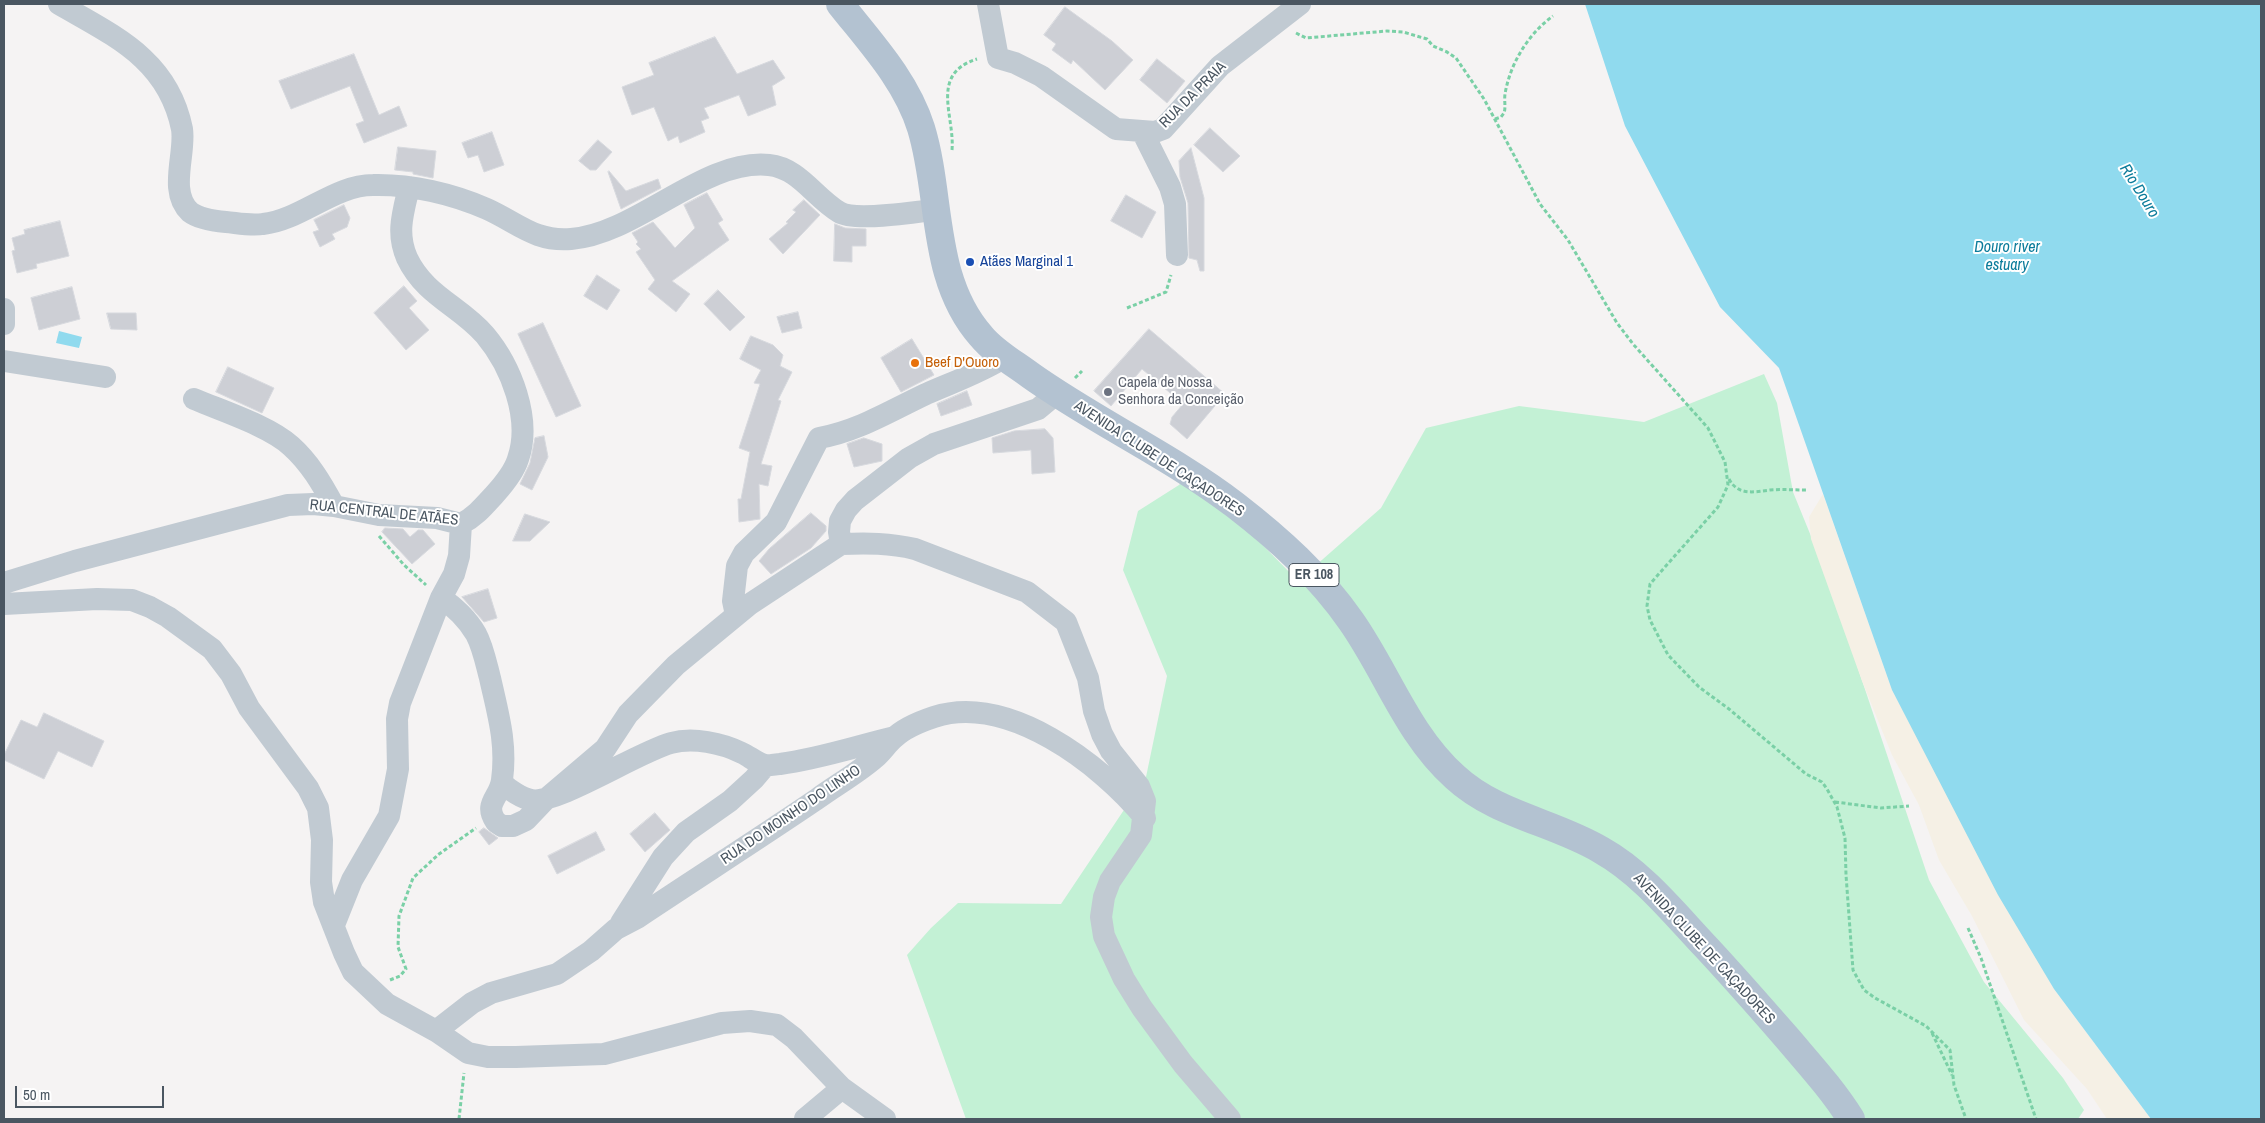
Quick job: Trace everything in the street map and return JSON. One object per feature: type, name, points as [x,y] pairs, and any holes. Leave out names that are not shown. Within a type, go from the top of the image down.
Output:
[{"type":"main road","name":"AVENIDA CLUBE DE CAÇADORES","points":[[840,4],[895,76],[912,106],[926,147],[934,210],[947,270],[957,298],[968,319],[982,338],[1056,394],[1216,492],[1281,541],[1304,564],[1352,621],[1416,732],[1453,776],[1481,797],[1510,812],[1603,850],[1638,877],[1737,981],[1835,1094],[1851,1119]]},
{"type":"street","points":[[59,4],[144,56],[155,71],[178,114],[182,132],[180,182],[186,205],[191,213],[206,219],[222,222],[262,224],[278,220],[357,186],[373,184],[408,187],[441,194],[473,204],[534,235],[551,239],[572,239],[590,236],[624,222],[730,169],[752,164],[788,169],[840,213],[858,216],[934,210]]},
{"type":"street","points":[[988,4],[998,58]]},
{"type":"street","name":"RUA DA PRAIA","points":[[998,58],[1014,63],[1041,76],[1116,129],[1155,132],[1163,129],[1220,66],[1300,4]]},
{"type":"street","points":[[1142,131],[1170,187],[1175,204],[1177,255]]},
{"type":"street","name":"RUA CENTRAL DE ATÃES","points":[[4,583],[75,561],[288,505],[314,504],[379,515],[437,518],[461,524],[479,512],[512,473],[518,460],[522,443],[520,411],[508,373],[498,353],[486,336],[475,325],[436,296],[408,259],[400,234],[400,222],[408,187]]},
{"type":"street","points":[[4,309],[4,324]]},
{"type":"street","points":[[736,615],[733,601],[736,566],[744,554],[776,522],[819,438],[856,429],[924,395],[985,370],[1005,357]]},
{"type":"street","points":[[4,361],[105,377]]},
{"type":"street","points":[[841,544],[838,532],[840,521],[846,510],[909,458],[934,444],[1038,409],[1056,394]]},
{"type":"street","points":[[194,399],[269,432],[290,445],[308,463],[344,508]]},
{"type":"street","points":[[334,925],[352,880],[389,816],[398,768],[397,719],[400,702],[442,596],[454,574],[459,556],[461,524]]},
{"type":"street","points":[[442,596],[476,634],[484,654],[503,733],[502,783],[492,800],[492,817],[502,826],[520,824],[605,749],[628,714],[676,665],[736,615],[841,544],[895,544],[914,549],[1027,592],[1066,622],[1088,678],[1094,711],[1102,734],[1111,752],[1139,786],[1145,801],[1145,818],[1141,836],[1110,881],[1104,897],[1101,917],[1104,936],[1124,980],[1142,1008],[1183,1064],[1230,1119]]},
{"type":"street","points":[[4,604],[98,599],[132,600],[168,617],[212,649],[231,674],[249,708],[308,788],[318,808],[322,840],[321,882],[324,902],[353,972],[387,1004],[436,1031],[468,1053],[488,1057],[516,1058],[604,1054],[722,1023],[750,1021],[777,1025],[794,1038],[842,1088],[885,1119]]},
{"type":"street","name":"RUA DO MOINHO DO LINHO","points":[[436,1031],[472,1003],[491,992],[557,974],[591,951],[616,929],[637,918],[764,835],[876,758],[895,737],[934,717],[953,713],[979,712],[1014,722],[1048,738],[1074,753],[1126,795],[1145,818]]},
{"type":"street","points":[[502,783],[507,788],[531,800],[545,800],[673,742],[697,741],[721,745],[738,751],[765,766],[788,763],[895,737]]},
{"type":"street","points":[[616,929],[663,857],[686,832],[730,801],[765,766]]},
{"type":"street","points":[[805,1119],[842,1088]]},
{"type":"path","points":[[1494,119],[1501,117],[1504,113],[1508,81],[1522,50],[1545,22],[1553,16]]},
{"type":"path","points":[[1280,21],[1292,31],[1306,38],[1387,31],[1404,32],[1427,39],[1433,46],[1456,58],[1468,72],[1540,204],[1568,240],[1617,323],[1633,344],[1708,428],[1725,462],[1728,484],[1718,507],[1650,584],[1647,606],[1650,620],[1668,655],[1699,687],[1729,709],[1806,774],[1814,780],[1822,782],[1834,802],[1846,838],[1850,954],[1855,976],[1864,990],[1918,1021],[1950,1050],[1953,1078],[1959,1104],[1966,1119]]},
{"type":"path","points":[[953,137],[947,108],[947,94],[954,74],[964,65],[976,59],[998,58]]},
{"type":"path","points":[[1127,308],[1166,292],[1177,255]]},
{"type":"path","points":[[1728,476],[1733,486],[1741,491],[1754,494],[1771,490],[1806,490]]},
{"type":"path","points":[[344,508],[385,541],[404,565],[428,587],[442,596]]},
{"type":"path","points":[[1834,802],[1881,808],[1910,806]]},
{"type":"path","points":[[362,981],[386,982],[400,976],[406,968],[398,947],[398,916],[413,878],[439,854],[492,817]]},
{"type":"path","points":[[1968,928],[1981,958],[2036,1119]]},
{"type":"path","points":[[1932,1033],[1953,1078]]},
{"type":"path","points":[[459,1119],[468,1053]]},
{"type":"green space","points":[[1764,374],[1777,403],[1793,492],[1826,573],[1929,880],[1984,982],[2063,1078],[2084,1110],[2078,1119],[966,1119],[907,955],[931,928],[958,903],[1061,904],[1146,777],[1167,676],[1123,570],[1138,511],[1179,485],[1191,472],[1298,581],[1381,508],[1426,428],[1519,406],[1644,422]]},
{"type":"sand","points":[[1823,494],[1892,690],[2054,989],[2151,1119],[2107,1119],[2087,1089],[2024,1020],[1972,916],[1939,860],[1919,805],[1892,755],[1862,681],[1811,539],[1809,517]]},
{"type":"water","name":"Douro river estuary","points":[[1585,4],[2261,4],[2261,1119],[2151,1119],[2054,989],[1998,895],[1892,690],[1779,368],[1720,307],[1625,126]]},
{"type":"water","points":[[59,331],[82,337],[79,348],[56,343]]},
{"type":"building","points":[[1065,7],[1112,41],[1133,60],[1105,90],[1073,60],[1071,64],[1052,50],[1056,44],[1044,35]]},
{"type":"building","points":[[715,37],[737,74],[773,60],[785,78],[772,86],[776,105],[748,116],[739,95],[704,108],[709,118],[701,121],[705,132],[680,143],[678,136],[668,141],[654,107],[632,115],[622,87],[654,75],[649,63]]},
{"type":"building","points":[[354,54],[379,115],[399,106],[407,126],[364,143],[356,124],[364,121],[350,86],[291,109],[279,81]]},
{"type":"building","points":[[1157,59],[1185,81],[1167,103],[1140,80]]},
{"type":"building","points":[[1210,128],[1240,156],[1223,172],[1194,145]]},
{"type":"building","points":[[492,132],[504,165],[484,172],[478,155],[468,158],[462,143]]},
{"type":"building","points":[[598,140],[612,152],[596,170],[590,170],[579,161]]},
{"type":"building","points":[[398,147],[436,151],[433,178],[413,174],[413,172],[395,170]]},
{"type":"building","points":[[1191,148],[1204,198],[1204,271],[1200,271],[1197,260],[1189,258],[1188,203],[1180,177],[1179,161]]},
{"type":"building","points":[[609,171],[626,191],[658,179],[661,188],[621,209]]},
{"type":"building","points":[[707,193],[723,220],[718,223],[729,240],[672,281],[690,294],[676,312],[648,289],[655,280],[636,252],[641,249],[636,244],[638,242],[632,233],[653,222],[675,248],[695,228],[684,205]]},
{"type":"building","points":[[1126,195],[1156,212],[1142,238],[1111,221]]},
{"type":"building","points":[[804,200],[820,215],[783,254],[769,239],[788,223],[786,222],[796,212],[793,210]]},
{"type":"building","points":[[344,205],[350,218],[347,227],[332,234],[335,239],[320,247],[313,232],[319,230],[314,220]]},
{"type":"building","points":[[60,221],[69,256],[36,264],[37,268],[17,273],[12,251],[15,250],[12,238],[25,234],[24,230]]},
{"type":"building","points":[[835,224],[845,228],[866,229],[866,246],[852,246],[852,262],[834,261]]},
{"type":"building","points":[[597,275],[620,290],[607,310],[584,296]]},
{"type":"building","points":[[404,286],[417,301],[409,308],[429,330],[406,350],[374,313]]},
{"type":"building","points":[[72,287],[80,319],[39,330],[31,298]]},
{"type":"building","points":[[718,290],[745,317],[730,331],[704,304]]},
{"type":"building","points":[[798,312],[802,328],[782,333],[777,317]]},
{"type":"building","points":[[107,313],[136,313],[137,330],[111,329]]},
{"type":"building","points":[[543,323],[581,406],[556,417],[518,334]]},
{"type":"building","points":[[1149,329],[1225,394],[1187,439],[1170,424],[1172,417],[1183,404],[1142,369],[1111,406],[1094,391]]},
{"type":"building","points":[[751,336],[773,345],[783,355],[780,366],[792,372],[778,400],[781,401],[761,464],[772,466],[768,486],[759,484],[760,519],[739,522],[738,499],[741,499],[750,452],[739,448],[760,384],[754,383],[761,370],[740,359]]},
{"type":"building","points":[[912,339],[934,375],[901,392],[881,358]]},
{"type":"building","points":[[228,367],[274,388],[262,413],[216,392]]},
{"type":"building","points":[[967,391],[972,405],[941,416],[937,404]]},
{"type":"building","points":[[1045,429],[1053,438],[1055,472],[1032,474],[1031,450],[993,453],[992,438],[1014,431]]},
{"type":"building","points":[[544,436],[548,457],[532,490],[520,484],[530,463],[535,438]]},
{"type":"building","points":[[864,438],[882,444],[882,461],[854,467],[847,444]]},
{"type":"building","points":[[811,513],[826,526],[826,531],[811,548],[771,574],[759,561],[769,549]]},
{"type":"building","points":[[525,514],[550,522],[530,541],[513,541]]},
{"type":"building","points":[[385,528],[403,529],[410,537],[418,530],[423,530],[435,544],[412,564],[382,532]]},
{"type":"building","points":[[488,589],[497,618],[484,622],[462,597]]},
{"type":"building","points":[[44,713],[104,741],[92,767],[58,751],[44,779],[4,760],[4,755],[21,720],[37,727]]},
{"type":"building","points":[[655,813],[670,830],[645,852],[630,834]]},
{"type":"building","points":[[484,828],[498,838],[489,845],[479,832]]},
{"type":"building","points":[[596,832],[605,850],[557,874],[548,856]]},
{"type":"place","name":"Atães Marginal 1","points":[[970,262]]},
{"type":"place","name":"Beef D'Ouoro","points":[[915,363]]},
{"type":"place","name":"Capela de Nossa Senhora da Conceição","points":[[1108,392]]},
{"type":"water label","name":"Rio Douro","points":[[2139,191]]}]
